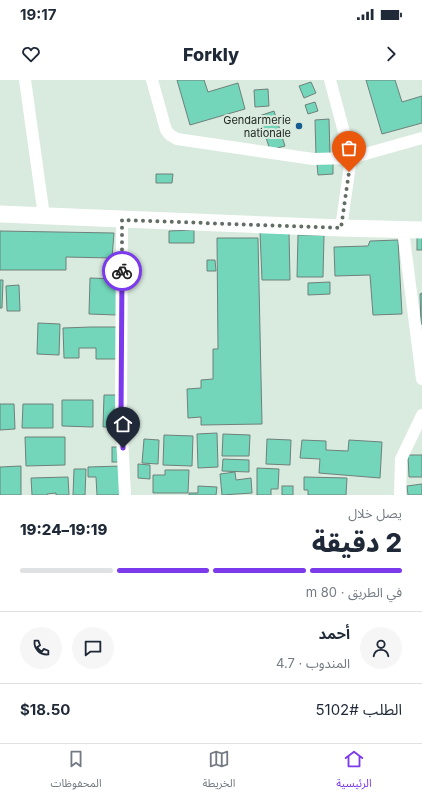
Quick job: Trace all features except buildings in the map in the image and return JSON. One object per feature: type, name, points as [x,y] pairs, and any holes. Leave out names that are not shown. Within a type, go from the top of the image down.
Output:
[{"type":"main road","points":[[0,214],[122,220],[422,230]]},
{"type":"street","points":[[25,80],[44,216]]},
{"type":"street","points":[[152,80],[166,130],[170,135],[177,138],[313,159],[351,158],[422,138]]},
{"type":"street","points":[[330,80],[351,158],[341,228]]},
{"type":"street","points":[[122,220],[121,416],[125,495]]},
{"type":"street","points":[[402,230],[422,378]]},
{"type":"street","points":[[400,495],[401,459],[422,415]]},
{"type":"way so far","points":[[122,271],[122,220],[341,228],[349,172]]},
{"type":"place","name":"Gendarmerie nationale","points":[[299,126]]},
{"type":"route","points":[[122,271],[121,416],[123,448]]}]
